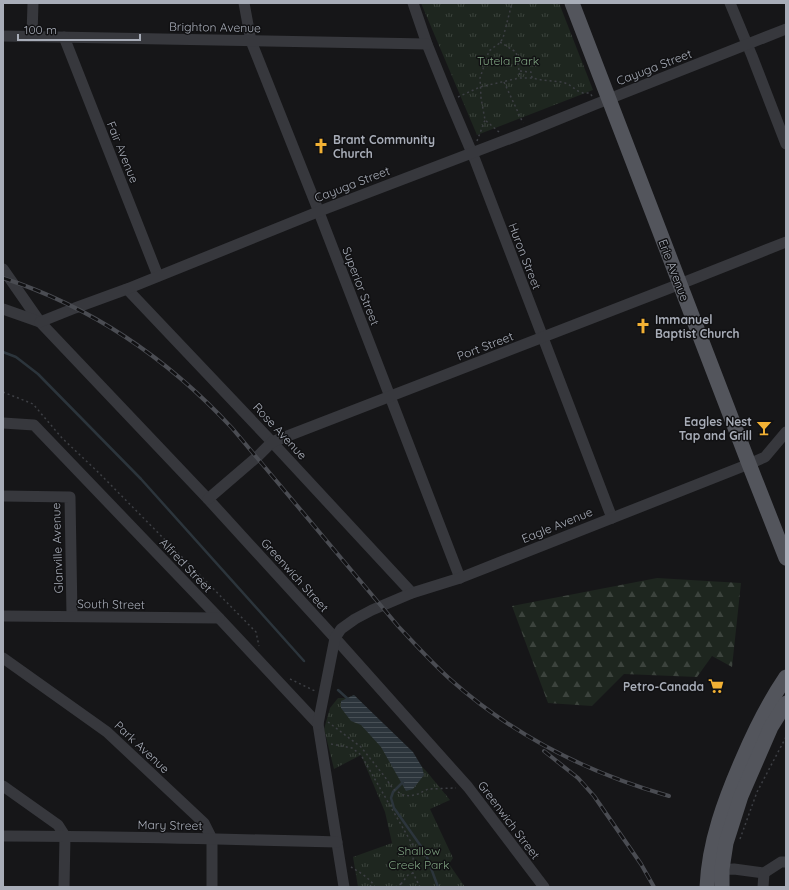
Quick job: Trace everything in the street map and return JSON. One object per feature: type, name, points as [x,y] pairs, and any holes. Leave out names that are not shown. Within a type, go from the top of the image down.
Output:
[{"type":"main road","name":"Erie Avenue","points":[[572,3],[602,101],[680,284],[786,558]]},
{"type":"main road","points":[[722,887],[715,870],[714,839],[725,802],[738,769],[761,719],[786,677]]},
{"type":"main road","points":[[707,887],[726,843],[741,796],[771,727],[786,703]]},
{"type":"street","points":[[32,36],[33,3]]},
{"type":"street","name":"Superior Street","points":[[244,3],[251,41],[460,578]]},
{"type":"street","name":"Huron Street","points":[[413,3],[427,44],[450,101],[477,150],[542,338],[612,518]]},
{"type":"street","points":[[730,3],[786,144]]},
{"type":"street","name":"Cayuga Street","points":[[40,322],[128,289],[318,212],[527,132],[786,29]]},
{"type":"street","name":"Brighton Avenue","points":[[3,36],[427,44]]},
{"type":"street","name":"Fair Avenue","points":[[64,37],[158,276]]},
{"type":"street","name":"Port Street","points":[[208,499],[257,457],[272,442],[786,242]]},
{"type":"street","points":[[3,269],[40,322]]},
{"type":"street","name":"Rose Avenue","points":[[128,289],[412,593]]},
{"type":"street","name":"Greenwich Street","points":[[3,309],[40,322],[208,499],[335,638],[468,788],[544,887]]},
{"type":"street","name":"Alfred Street","points":[[3,423],[34,425],[319,720]]},
{"type":"street","name":"Eagle Avenue","points":[[335,638],[341,629],[355,619],[381,606],[412,593],[460,578],[765,457],[786,432]]},
{"type":"street","name":"Glanville Avenue","points":[[3,496],[70,497],[72,616]]},
{"type":"street","name":"South Street","points":[[3,616],[219,618]]},
{"type":"street","points":[[335,638],[319,720],[321,743],[344,887]]},
{"type":"street","name":"Park Avenue","points":[[3,658],[107,732],[204,822],[212,839],[212,887]]},
{"type":"street","points":[[3,786],[58,825],[65,836],[64,887]]},
{"type":"street","name":"Mary Street","points":[[3,836],[337,842]]},
{"type":"street","points":[[715,870],[734,869],[764,873],[781,862],[786,862]]},
{"type":"street","points":[[764,873],[764,887]]},
{"type":"path","points":[[477,150],[477,141],[485,120],[481,98],[480,78],[489,51],[503,38],[512,3]]},
{"type":"path","points":[[500,42],[516,52],[518,56],[520,78]]},
{"type":"path","points":[[520,71],[531,72],[532,78]]},
{"type":"path","points":[[450,101],[480,87],[520,78],[532,78],[562,82],[583,93],[590,93],[602,101]]},
{"type":"path","points":[[504,82],[527,132]]},
{"type":"path","points":[[485,120],[509,138]]},
{"type":"path","points":[[3,392],[33,404],[62,438],[99,473],[256,632],[259,646]]},
{"type":"path","points":[[288,679],[324,695]]},
{"type":"path","points":[[319,720],[361,747],[385,776],[393,789],[403,795],[410,796],[428,789],[468,788]]},
{"type":"path","points":[[750,812],[757,792],[786,737]]},
{"type":"path","points":[[321,743],[352,748],[361,755],[415,849],[411,869],[420,887]]},
{"type":"path","points":[[340,862],[361,873],[372,882],[375,887]]},
{"type":"path","points":[[395,887],[401,884],[413,873]]},
{"type":"path","points":[[370,887],[372,882]]},
{"type":"green space","name":"Tutela Park","points":[[421,3],[559,3],[593,90],[477,135]]},
{"type":"green space","points":[[657,578],[741,583],[732,667],[712,656],[697,677],[624,674],[592,706],[548,703],[512,606]]},
{"type":"green space","name":"Shallow Creek Park","points":[[354,695],[427,772],[450,800],[430,809],[453,858],[449,864],[465,887],[358,887],[353,857],[392,843],[385,812],[361,755],[334,769],[324,729],[330,708],[338,698],[347,698]]},
{"type":"shaded area","points":[[354,695],[413,752],[422,767],[424,775],[413,789],[406,791],[381,747],[361,725],[351,721],[341,708],[341,701]]},
{"type":"waterway","points":[[3,352],[16,357],[38,374],[141,479],[304,661]]},
{"type":"waterway","points":[[338,690],[348,699]]},
{"type":"waterway","points":[[403,782],[393,792],[391,798],[394,808],[425,852],[438,887]]},
{"type":"railway","points":[[3,278],[36,290],[98,320],[155,358],[208,403],[232,428],[398,626],[444,674],[475,700],[500,719],[526,735],[581,764],[639,787],[669,796]]},
{"type":"railway","points":[[544,751],[578,778],[594,796],[641,864],[654,887]]},
{"type":"place","name":"Brant Community Church","points":[[321,146]]},
{"type":"place","name":"Immanuel Baptist Church","points":[[643,326]]},
{"type":"place","name":"Eagles Nest Tap and Grill","points":[[764,428]]},
{"type":"place","name":"Petro-Canada","points":[[716,686]]}]
